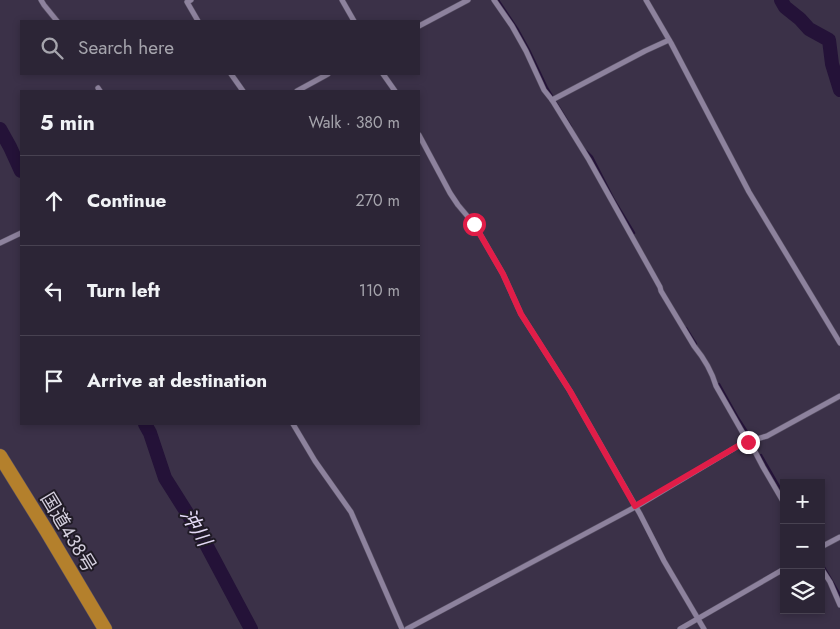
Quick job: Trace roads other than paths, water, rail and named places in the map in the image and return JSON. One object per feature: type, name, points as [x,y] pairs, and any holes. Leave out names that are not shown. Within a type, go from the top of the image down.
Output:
[{"type":"highway","name":"国道438号","points":[[0,456],[105,629]]},
{"type":"street","points":[[41,0],[56,20]]},
{"type":"street","points":[[191,0],[188,2],[197,20]]},
{"type":"street","points":[[342,0],[353,20]]},
{"type":"street","points":[[420,25],[468,0]]},
{"type":"street","points":[[494,0],[512,26],[544,90],[554,99],[590,160],[661,292],[699,352],[714,378],[716,386],[780,496]]},
{"type":"street","points":[[646,0],[749,192],[840,343]]},
{"type":"street","points":[[554,99],[669,40]]},
{"type":"street","points":[[232,75],[242,90]]},
{"type":"street","points":[[300,90],[326,75]]},
{"type":"street","points":[[385,75],[393,90]]},
{"type":"street","points":[[420,137],[450,193],[480,234],[503,274],[521,314],[570,391],[704,629]]},
{"type":"street","points":[[0,243],[20,233]]},
{"type":"street","points":[[406,629],[635,506],[743,443],[767,436],[840,396]]},
{"type":"street","points":[[295,425],[315,461],[351,512],[402,629]]},
{"type":"street","points":[[825,544],[840,537]]},
{"type":"street","points":[[822,569],[830,582],[840,605]]},
{"type":"street","points":[[680,629],[780,571]]},
{"type":"waterway","points":[[498,0],[518,30],[547,88],[571,127]]},
{"type":"waterway","points":[[781,0],[785,7],[809,29],[829,40],[832,64],[840,90]]},
{"type":"waterway","name":"沖川","points":[[0,129],[20,169]]},
{"type":"waterway","points":[[586,151],[592,157],[614,200],[634,233]]},
{"type":"waterway","points":[[686,328],[696,344]]},
{"type":"waterway","points":[[719,384],[751,438]]},
{"type":"waterway","name":"沖川","points":[[146,425],[165,478],[201,535],[251,629]]},
{"type":"waterway","points":[[761,455],[780,488]]},
{"type":"waterway","points":[[825,569],[840,595]]}]
